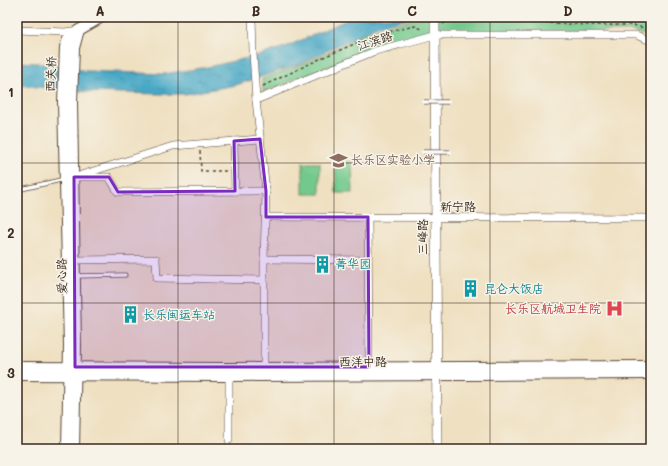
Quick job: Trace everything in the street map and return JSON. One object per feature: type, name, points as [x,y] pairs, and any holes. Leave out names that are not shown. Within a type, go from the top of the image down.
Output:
[{"type":"main road","points":[[79,30],[102,17]]},
{"type":"main road","name":"西关桥","points":[[68,102],[69,47],[79,30]]},
{"type":"main road","name":"爱心路","points":[[68,102],[70,178],[69,345],[72,371],[74,449]]},
{"type":"main road","name":"爱心路","points":[[67,449],[72,371],[75,276],[70,178]]},
{"type":"main road","name":"西洋中路","points":[[72,371],[436,371],[651,366]]},
{"type":"main road","points":[[17,367],[72,371]]},
{"type":"main road","name":"西洋中路","points":[[229,372],[264,368],[369,367],[436,371],[651,374]]},
{"type":"main road","points":[[17,374],[72,371]]},
{"type":"street","points":[[252,17],[256,100],[266,191],[264,259],[264,368]]},
{"type":"street","name":"三峰路","points":[[435,21],[437,449]]},
{"type":"street","points":[[17,30],[65,32],[79,30]]},
{"type":"street","name":"江滨路","points":[[256,100],[375,51],[435,35],[636,35],[651,41]]},
{"type":"street","points":[[70,178],[173,146],[260,139]]},
{"type":"street","points":[[234,141],[235,191]]},
{"type":"street","points":[[70,178],[109,177],[118,192],[266,191]]},
{"type":"street","name":"新宁路","points":[[266,217],[651,218]]},
{"type":"street","points":[[368,217],[369,367]]},
{"type":"street","points":[[75,260],[156,259],[157,278],[264,280]]},
{"type":"street","points":[[264,259],[368,260]]},
{"type":"street","points":[[651,361],[651,366]]},
{"type":"street","points":[[229,372],[229,440]]},
{"type":"lane","points":[[424,102],[448,102]]},
{"type":"lane","points":[[423,152],[450,152]]},
{"type":"lane","points":[[17,190],[70,178]]},
{"type":"lane","points":[[75,276],[125,275]]},
{"type":"path","points":[[256,100],[263,85],[378,34],[415,26],[435,35],[446,21],[478,19],[588,25],[633,25],[651,30]]},
{"type":"path","points":[[200,144],[201,171],[234,171]]},
{"type":"highlighted area","points":[[260,139],[266,191],[266,217],[368,217],[369,367],[75,367],[74,177],[109,177],[118,192],[235,191],[234,141]]},
{"type":"green space","points":[[421,17],[625,17],[651,22],[651,37],[630,31],[443,31],[422,34],[343,61],[263,92],[262,79],[301,65],[337,48],[363,33]]},
{"type":"green space","points":[[335,162],[352,162],[353,193],[336,193]]},
{"type":"green space","points":[[303,163],[320,163],[320,194],[303,194]]},
{"type":"water","points":[[353,17],[413,17],[374,27],[300,64],[236,85],[185,94],[89,92],[17,85],[17,62],[38,63],[88,71],[164,74],[208,67],[260,55],[288,46]]},
{"type":"place","name":"长乐区实验小学","points":[[338,160]]},
{"type":"place","name":"菁华园","points":[[322,264]]},
{"type":"place","name":"昆仑大饭店","points":[[471,289]]},
{"type":"place","name":"长乐区航城卫生院","points":[[614,309]]},
{"type":"place","name":"长乐闽运车站","points":[[130,315]]}]
